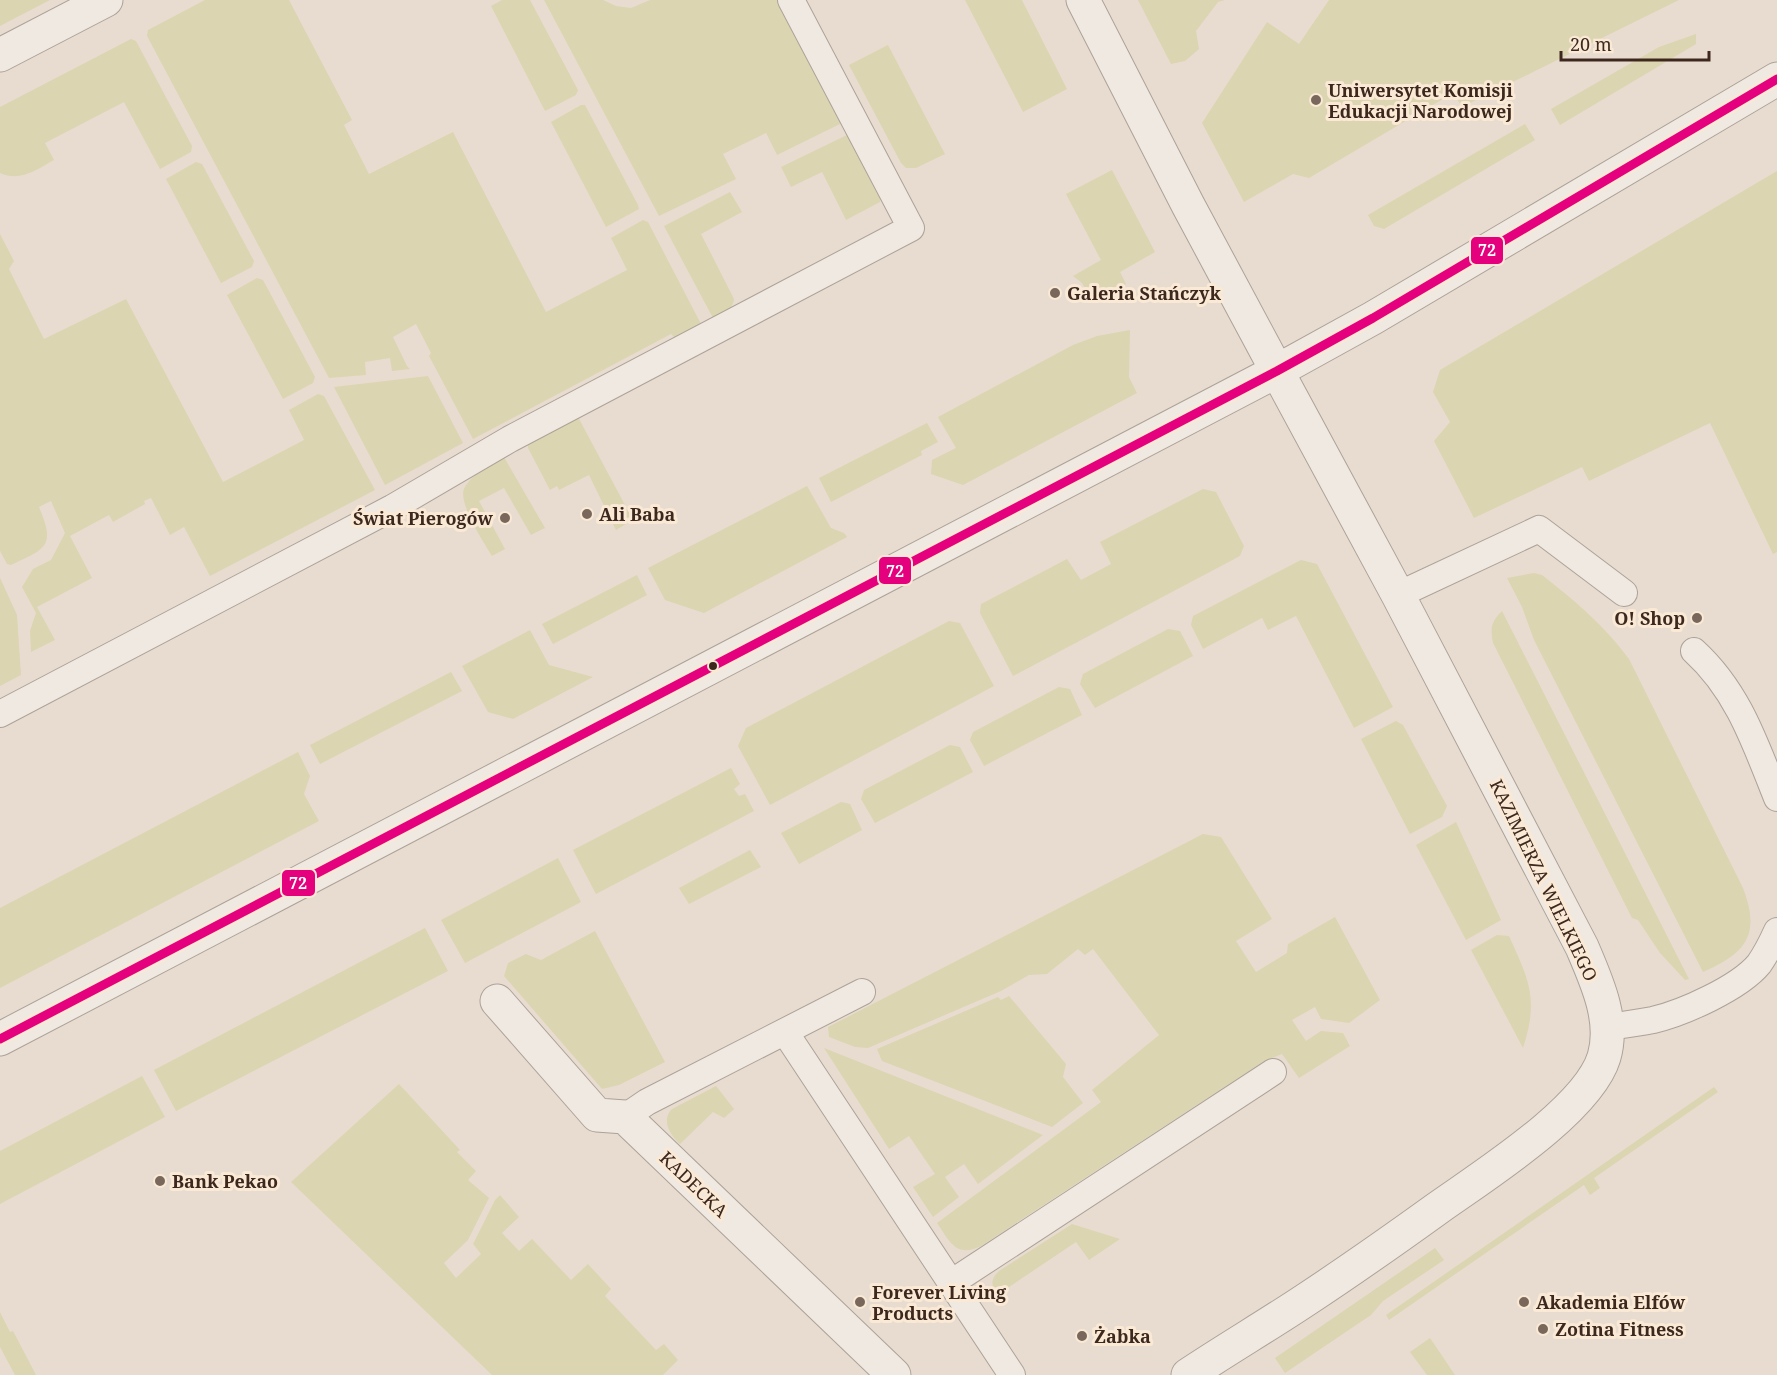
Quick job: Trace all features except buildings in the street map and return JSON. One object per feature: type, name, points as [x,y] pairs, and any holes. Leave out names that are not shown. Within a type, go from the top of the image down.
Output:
[{"type":"street","points":[[0,55],[106,0]]},
{"type":"street","name":"KAZIMIERZA WIELKIEGO","points":[[1083,0],[1188,205],[1398,595],[1582,947],[1601,998],[1607,1028],[1604,1059],[1585,1089],[1558,1118],[1489,1173],[1373,1254],[1188,1375]]},
{"type":"street","points":[[0,1039],[1277,371],[1373,318],[1777,79]]},
{"type":"street","points":[[496,1001],[597,1115],[625,1117]]},
{"type":"street","name":"KADECKA","points":[[625,1117],[894,1375]]},
{"type":"lane","points":[[0,714],[381,514],[510,439],[911,228],[791,0]]},
{"type":"lane","points":[[1398,595],[1539,529],[1624,593]]},
{"type":"lane","points":[[1694,651],[1725,685],[1741,712],[1777,798]]},
{"type":"lane","points":[[1607,1028],[1655,1020],[1701,1003],[1747,975],[1758,964],[1777,931]]},
{"type":"lane","points":[[625,1117],[646,1102],[862,992]]},
{"type":"lane","points":[[785,1032],[1012,1375]]},
{"type":"lane","points":[[951,1283],[1273,1072]]},
{"type":"shaded area","points":[[0,0],[50,0],[0,26]]},
{"type":"shaded area","points":[[205,0],[289,0],[352,120],[344,125],[369,174],[453,132],[546,312],[627,270],[611,238],[643,220],[648,222],[701,324],[675,338],[671,334],[473,439],[429,356],[431,353],[416,324],[393,337],[410,369],[392,371],[390,358],[365,362],[366,375],[329,378],[147,36],[148,30]]},
{"type":"shaded area","points":[[502,0],[530,0],[578,90],[576,95],[545,111],[491,6]]},
{"type":"shaded area","points":[[544,0],[603,0],[616,6],[631,8],[650,0],[778,0],[842,123],[777,155],[766,133],[723,154],[736,179],[659,216]]},
{"type":"shaded area","points":[[965,0],[1022,0],[1067,89],[1023,112]]},
{"type":"shaded area","points":[[1138,0],[1225,0],[1218,2],[1196,31],[1199,49],[1185,61],[1171,64]]},
{"type":"shaded area","name":"Uniwersytet Komisji Edukacji Narodowej","points":[[1329,0],[1679,0],[1462,107],[1453,93],[1309,178],[1293,174],[1244,202],[1202,123],[1267,22],[1299,44]]},
{"type":"shaded area","points":[[1696,34],[1696,44],[1560,125],[1551,109],[1659,47]]},
{"type":"shaded area","points":[[131,39],[136,41],[192,146],[191,152],[160,169],[124,102],[45,143],[54,160],[21,175],[0,173],[0,107]]},
{"type":"shaded area","points":[[888,45],[945,154],[916,168],[906,168],[901,163],[849,65]]},
{"type":"shaded area","points":[[585,105],[639,209],[606,227],[551,122]]},
{"type":"shaded area","points":[[1525,124],[1535,140],[1384,229],[1374,226],[1368,215]]},
{"type":"shaded area","points":[[849,134],[880,196],[880,202],[846,220],[822,172],[791,187],[781,167]]},
{"type":"shaded area","points":[[196,162],[202,164],[254,261],[252,267],[221,283],[166,179]]},
{"type":"shaded area","points":[[1112,170],[1155,252],[1120,272],[1126,284],[1093,301],[1082,283],[1073,276],[1101,260],[1066,194]]},
{"type":"shaded area","points":[[1777,171],[1777,552],[1773,554],[1710,423],[1589,481],[1582,467],[1474,518],[1434,441],[1450,422],[1433,392],[1440,370]]},
{"type":"shaded area","points":[[730,192],[742,212],[701,234],[734,299],[729,309],[713,318],[664,226]]},
{"type":"shaded area","points":[[0,234],[14,261],[9,269],[44,339],[126,299],[223,482],[304,440],[289,410],[318,394],[324,396],[375,490],[210,576],[184,527],[170,535],[151,498],[144,501],[145,504],[113,522],[109,515],[70,536],[92,578],[37,607],[55,640],[31,652],[30,631],[36,613],[22,587],[33,569],[51,560],[65,533],[51,501],[39,507],[47,531],[47,538],[40,550],[11,565],[7,564],[0,551]]},
{"type":"shaded area","points":[[257,278],[263,280],[315,377],[313,383],[283,399],[227,295]]},
{"type":"shaded area","points":[[1130,330],[1129,377],[1137,393],[963,485],[931,474],[932,460],[956,448],[938,417],[1073,345],[1097,336]]},
{"type":"shaded area","points":[[428,376],[463,443],[385,485],[334,387]]},
{"type":"shaded area","points":[[578,417],[633,520],[616,530],[589,475],[559,490],[557,486],[550,490],[528,448],[528,443]]},
{"type":"shaded area","points":[[927,423],[938,442],[921,451],[922,455],[831,502],[819,478]]},
{"type":"shaded area","points":[[504,457],[545,528],[531,535],[504,488],[479,501],[505,549],[492,556],[468,513],[463,495],[471,479],[481,470]]},
{"type":"shaded area","points":[[807,486],[831,528],[844,533],[847,537],[704,613],[665,600],[648,568]]},
{"type":"shaded area","points":[[1203,489],[1216,492],[1244,546],[1240,556],[1013,676],[980,613],[981,604],[1067,559],[1081,580],[1111,564],[1100,542]]},
{"type":"shaded area","points":[[1301,560],[1317,564],[1393,707],[1354,728],[1296,616],[1268,630],[1262,618],[1203,649],[1191,625],[1193,616]]},
{"type":"shaded area","points":[[1534,573],[1542,575],[1566,594],[1610,635],[1629,659],[1743,888],[1750,918],[1750,930],[1746,940],[1730,957],[1703,972],[1534,640],[1522,607],[1507,578]]},
{"type":"shaded area","points":[[637,575],[647,595],[553,644],[542,624]]},
{"type":"shaded area","points":[[0,578],[17,615],[21,675],[0,686]]},
{"type":"shaded area","points":[[1502,611],[1689,979],[1685,980],[1660,953],[1638,920],[1632,918],[1493,643],[1492,626]]},
{"type":"shaded area","points":[[949,621],[960,623],[994,686],[770,805],[738,746],[746,728]]},
{"type":"shaded area","points":[[1168,629],[1180,631],[1193,656],[1095,708],[1080,684],[1083,674]]},
{"type":"shaded area","points":[[530,630],[549,665],[593,677],[513,719],[488,712],[462,666]]},
{"type":"shaded area","points":[[451,672],[462,691],[320,764],[310,745]]},
{"type":"shaded area","points":[[1059,687],[1070,689],[1082,715],[984,766],[970,740],[973,732]]},
{"type":"shaded area","points":[[1396,721],[1403,725],[1447,806],[1442,817],[1410,834],[1361,739]]},
{"type":"shaded area","points":[[950,745],[960,747],[973,772],[875,823],[861,799],[864,790]]},
{"type":"shaded area","points":[[298,752],[310,776],[304,794],[319,821],[0,988],[0,908]]},
{"type":"shaded area","points":[[731,768],[740,784],[734,789],[739,796],[745,794],[754,811],[596,894],[573,850]]},
{"type":"shaded area","points":[[841,802],[850,804],[862,830],[799,864],[781,833]]},
{"type":"shaded area","points":[[1456,822],[1501,920],[1466,940],[1416,845]]},
{"type":"shaded area","points":[[1203,834],[1221,837],[1272,919],[1236,941],[1256,972],[1287,953],[1288,944],[1335,917],[1380,1000],[1349,1023],[1321,1019],[1315,1007],[1292,1020],[1306,1041],[1321,1031],[1343,1033],[1350,1046],[1299,1078],[1282,1054],[1264,1061],[981,1246],[965,1250],[954,1246],[937,1223],[1101,1102],[1092,1090],[1159,1035],[1093,949],[1085,955],[1078,949],[1047,974],[1029,975],[1001,991],[868,1048],[855,1047],[829,1037],[828,1027]]},
{"type":"shaded area","points":[[750,850],[761,867],[689,904],[679,888]]},
{"type":"shaded area","points":[[558,858],[581,902],[465,963],[441,920]]},
{"type":"shaded area","points":[[425,928],[448,971],[176,1111],[154,1070]]},
{"type":"shaded area","points":[[595,931],[665,1062],[619,1085],[602,1089],[504,976],[508,963],[526,954],[541,960]]},
{"type":"shaded area","points":[[1497,935],[1509,936],[1530,990],[1530,1016],[1523,1048],[1471,950]]},
{"type":"shaded area","points":[[1009,996],[1066,1064],[1063,1077],[1083,1103],[1052,1127],[882,1061],[877,1049],[998,997],[1001,1000]]},
{"type":"shaded area","points":[[824,1048],[1043,1135],[978,1184],[964,1164],[945,1177],[959,1197],[933,1217],[913,1187],[935,1174],[909,1136],[889,1149]]},
{"type":"shaded area","points":[[142,1076],[165,1117],[0,1204],[0,1151]]},
{"type":"shaded area","points":[[399,1084],[460,1150],[457,1152],[476,1171],[468,1180],[489,1198],[468,1240],[444,1263],[456,1278],[481,1254],[473,1244],[495,1200],[500,1195],[519,1217],[502,1233],[519,1251],[532,1239],[571,1280],[588,1264],[611,1289],[605,1296],[656,1350],[664,1344],[678,1360],[663,1375],[492,1375],[291,1182]]},
{"type":"shaded area","points":[[716,1086],[734,1109],[724,1118],[713,1112],[680,1144],[668,1127],[669,1113],[672,1109]]},
{"type":"shaded area","points":[[1714,1087],[1718,1092],[1594,1178],[1600,1188],[1590,1195],[1584,1185],[1389,1320],[1386,1315]]},
{"type":"shaded area","points":[[1072,1224],[1120,1239],[1089,1260],[1076,1242],[997,1295],[992,1283],[999,1271]]},
{"type":"shaded area","points":[[1435,1248],[1444,1260],[1383,1301],[1371,1315],[1285,1373],[1275,1358]]},
{"type":"shaded area","points":[[0,1312],[10,1332],[13,1331],[36,1375],[15,1375],[0,1347]]},
{"type":"shaded area","points":[[1430,1338],[1455,1375],[1427,1375],[1410,1352]]},
{"type":"transit line","name":"72","points":[[0,1039],[1277,371],[1373,318],[1777,79]]},
{"type":"place","name":"Uniwersytet Komisji Edukacji Narodowej","points":[[1316,100]]},
{"type":"place","name":"Galeria Stańczyk","points":[[1055,293]]},
{"type":"place","name":"Ali Baba","points":[[587,514]]},
{"type":"place","name":"Świat Pierogów","points":[[505,518]]},
{"type":"place","name":"O! Shop","points":[[1697,618]]},
{"type":"place","name":"Bank Pekao","points":[[160,1181]]},
{"type":"place","name":"Forever Living Products","points":[[860,1302]]},
{"type":"place","name":"Akademia Elfów","points":[[1524,1302]]},
{"type":"place","name":"Zotina Fitness","points":[[1543,1329]]},
{"type":"place","name":"Żabka","points":[[1082,1336]]}]
